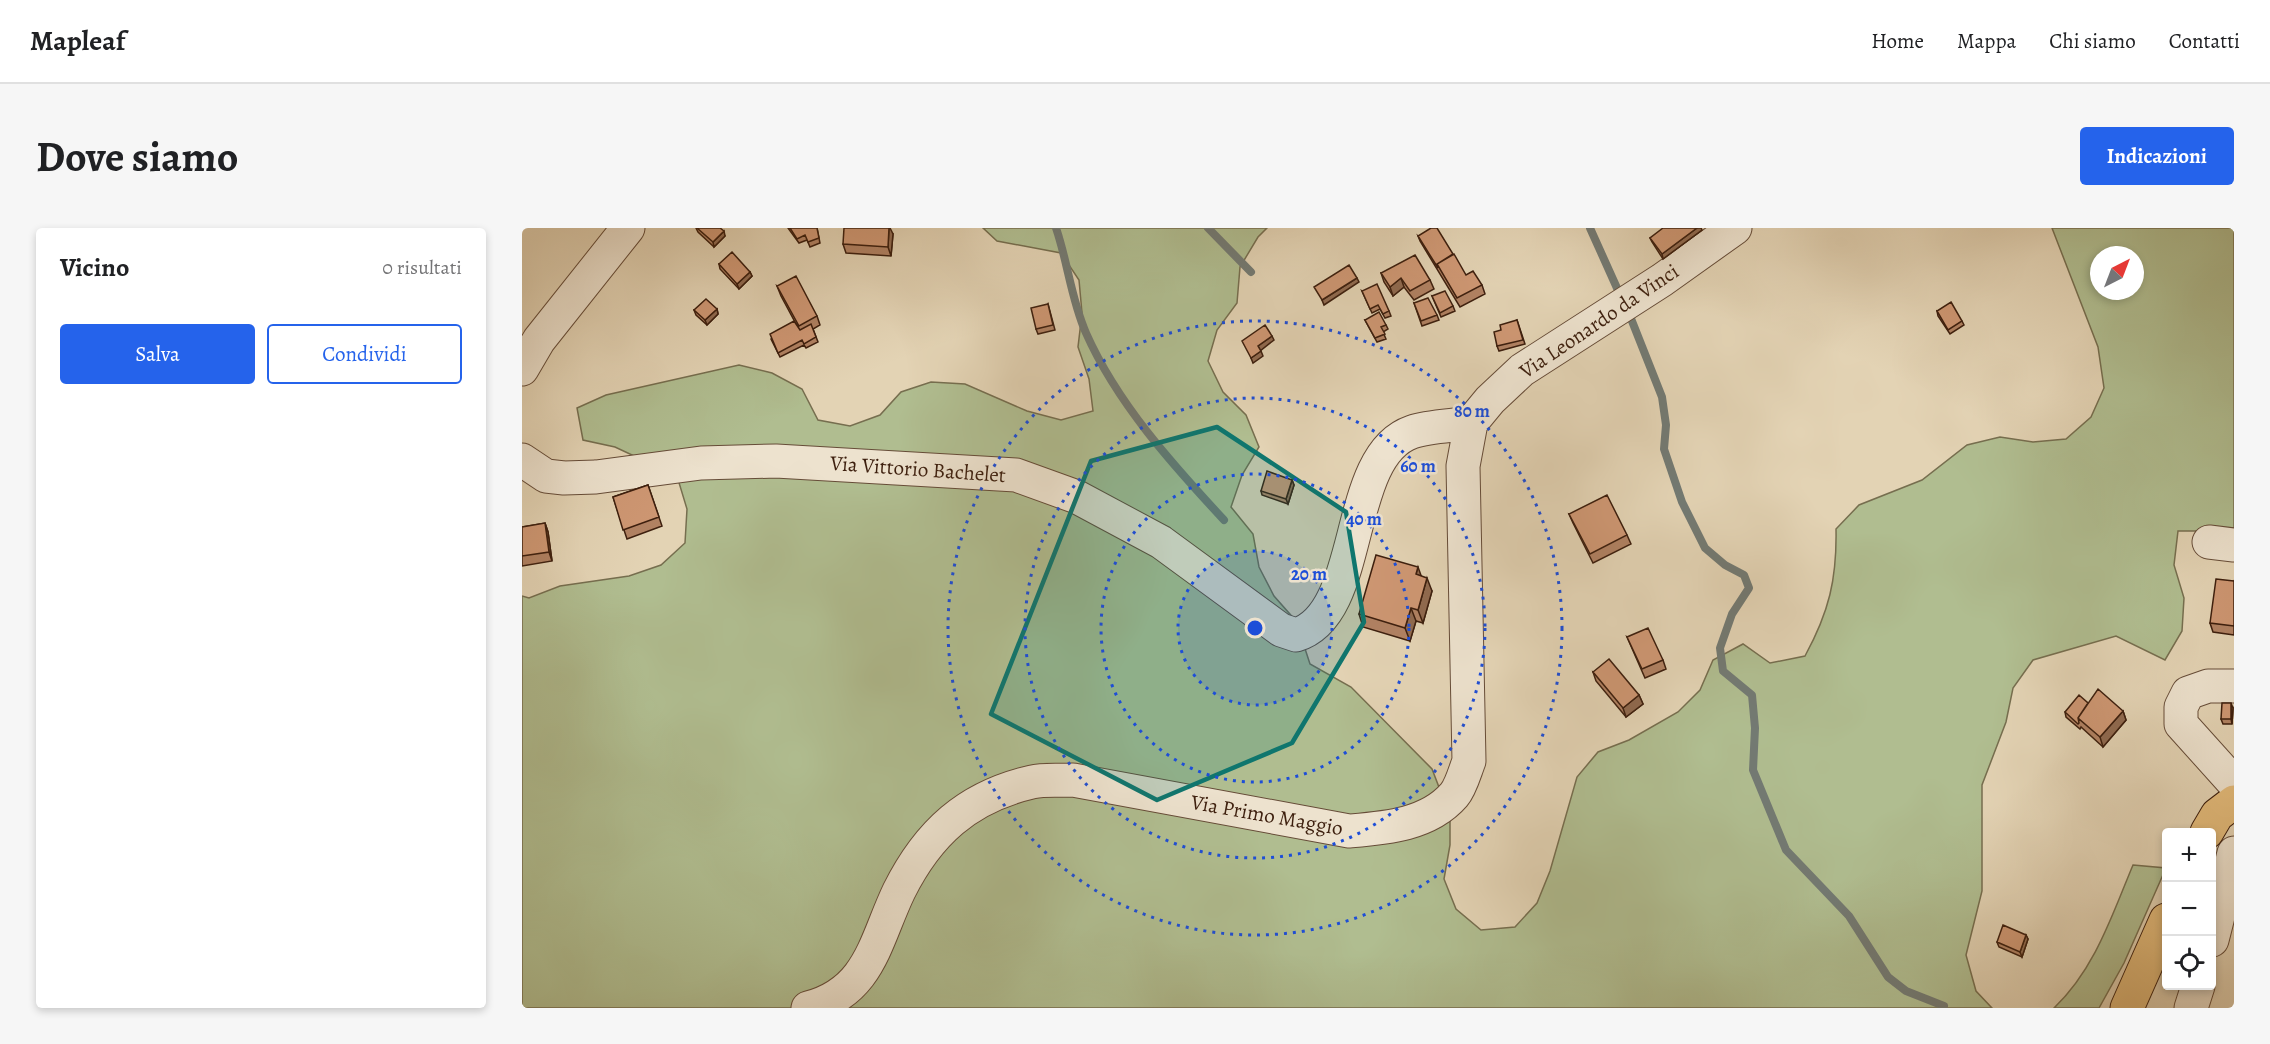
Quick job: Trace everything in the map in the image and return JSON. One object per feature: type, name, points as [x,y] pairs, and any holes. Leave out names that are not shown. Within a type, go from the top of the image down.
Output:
[{"type":"main road","points":[[2209,828],[2217,815],[2234,801]]},
{"type":"main road","points":[[2127,1008],[2162,929]]},
{"type":"street","points":[[522,369],[539,339],[628,228]]},
{"type":"street","name":"Via Leonardo da Vinci","points":[[1471,423],[1490,400],[1522,370],[1662,280],[1735,228]]},
{"type":"street","name":"Via Vittorio Bachelet","points":[[530,473],[596,477],[701,463],[776,461],[1016,475],[1077,497],[1161,542],[1281,630],[1296,635],[1319,622],[1332,601],[1374,472],[1388,450],[1412,432],[1471,423]]},
{"type":"street","name":"Via Primo Maggio","points":[[808,1008],[827,1003],[857,981],[876,951],[899,893],[921,851],[953,817],[992,795],[1034,782],[1073,780],[1349,831],[1392,827],[1428,815],[1455,794],[1470,761],[1463,466],[1471,423]]},
{"type":"street","points":[[2234,686],[2208,686],[2188,693],[2181,707],[2181,724],[2234,783]]},
{"type":"street","points":[[2212,936],[2234,853]]},
{"type":"street","points":[[2191,1008],[2197,990]]},
{"type":"highlighted area","points":[[1217,427],[1346,512],[1364,622],[1292,743],[1157,800],[991,714],[1033,613],[1091,461]]},
{"type":"green space","points":[[983,228],[1267,228],[1258,237],[1240,267],[1237,303],[1217,330],[1208,361],[1223,392],[1246,415],[1259,447],[1242,475],[1231,507],[1253,534],[1259,567],[1274,596],[1296,621],[1310,664],[1351,687],[1432,769],[1450,816],[1450,845],[1444,879],[1456,909],[1481,930],[1515,927],[1537,903],[1550,871],[1577,777],[1598,752],[1629,740],[1678,712],[1700,690],[1713,660],[1743,644],[1770,663],[1805,656],[1820,625],[1830,595],[1835,564],[1836,529],[1859,505],[1922,480],[1967,445],[2000,437],[2033,442],[2066,439],[2091,417],[2104,388],[2098,347],[2052,228],[2234,228],[2234,531],[2178,531],[2174,565],[2184,598],[2182,631],[2165,660],[2116,636],[2033,660],[2013,688],[2006,722],[1982,785],[1982,891],[1966,955],[1976,991],[1992,1008],[522,1008],[522,596],[529,598],[560,586],[629,576],[661,565],[685,543],[687,509],[677,476],[615,447],[583,440],[577,408],[606,395],[739,365],[772,373],[802,389],[818,420],[850,426],[880,415],[901,392],[931,382],[965,384],[1027,411],[1061,420],[1093,411],[1089,379],[1078,347],[1082,313],[1079,280],[1061,253],[997,241]]},
{"type":"green space","points":[[2133,865],[2162,868],[2162,877],[2124,963],[2099,1008],[2054,1008],[2081,976],[2110,922]]},
{"type":"building","points":[[697,228],[720,228],[724,231],[713,242]]},
{"type":"building","points":[[790,228],[817,228],[819,238],[808,242],[805,235],[797,239]]},
{"type":"building","points":[[844,228],[889,228],[888,247],[843,244]]},
{"type":"building","points":[[1431,228],[1437,228],[1453,254],[1437,264],[1438,268],[1418,236]]},
{"type":"building","points":[[1663,228],[1697,228],[1662,254],[1650,238]]},
{"type":"building","points":[[732,252],[750,272],[737,284],[719,264]]},
{"type":"building","points":[[1454,254],[1466,275],[1473,271],[1482,285],[1457,298],[1437,264]]},
{"type":"building","points":[[1415,255],[1430,280],[1410,291],[1401,278],[1390,287],[1381,273]]},
{"type":"building","points":[[1349,265],[1357,278],[1322,300],[1314,287]]},
{"type":"building","points":[[796,276],[817,316],[799,326],[777,286]]},
{"type":"building","points":[[1377,284],[1389,311],[1383,314],[1378,305],[1370,309],[1362,291]]},
{"type":"building","points":[[1445,291],[1453,306],[1440,313],[1432,296]]},
{"type":"building","points":[[1428,298],[1437,315],[1421,321],[1414,303]]},
{"type":"building","points":[[706,299],[717,309],[705,320],[694,310]]},
{"type":"building","points":[[1951,302],[1962,321],[1948,330],[1937,311]]},
{"type":"building","points":[[1048,304],[1053,325],[1036,329],[1031,308]]},
{"type":"building","points":[[1379,312],[1386,325],[1381,327],[1385,334],[1375,338],[1365,320]]},
{"type":"building","points":[[1517,320],[1523,340],[1497,346],[1494,332],[1501,330],[1500,325]]},
{"type":"building","points":[[794,321],[800,330],[811,324],[816,337],[804,344],[802,340],[778,353],[770,334]]},
{"type":"building","points":[[1265,325],[1272,336],[1258,346],[1261,351],[1251,358],[1242,341]]},
{"type":"building","points":[[1267,471],[1292,480],[1286,499],[1261,491]]},
{"type":"building","points":[[648,485],[659,517],[623,530],[613,497]]},
{"type":"building","points":[[1607,495],[1627,535],[1590,554],[1569,514]]},
{"type":"building","points":[[545,523],[549,552],[522,556],[522,527]]},
{"type":"building","points":[[1376,555],[1418,567],[1416,574],[1427,578],[1418,610],[1411,608],[1405,628],[1359,614]]},
{"type":"building","points":[[2216,579],[2234,581],[2234,626],[2210,623]]},
{"type":"building","points":[[1648,628],[1663,660],[1642,669],[1627,637]]},
{"type":"building","points":[[1609,659],[1639,695],[1623,708],[1593,672]]},
{"type":"building","points":[[2098,689],[2123,711],[2100,737],[2078,718]]},
{"type":"building","points":[[2079,695],[2088,703],[2078,718],[2078,724],[2065,712]]},
{"type":"building","points":[[2222,703],[2231,703],[2231,719],[2221,719]]},
{"type":"building","points":[[2003,925],[2026,935],[2020,952],[1997,942]]},
{"type":"waterway","points":[[1056,228],[1081,320],[1113,384],[1147,432],[1224,520]]},
{"type":"waterway","points":[[1208,228],[1251,272]]},
{"type":"waterway","points":[[1590,228],[1621,297]]},
{"type":"waterway","points":[[1628,311],[1662,397],[1666,425],[1664,449],[1682,502],[1705,548],[1725,565],[1744,575],[1749,588],[1732,614],[1720,648],[1723,671],[1752,695],[1755,728],[1753,770],[1786,850],[1849,916],[1888,977],[1906,991],[1944,1006]]}]
